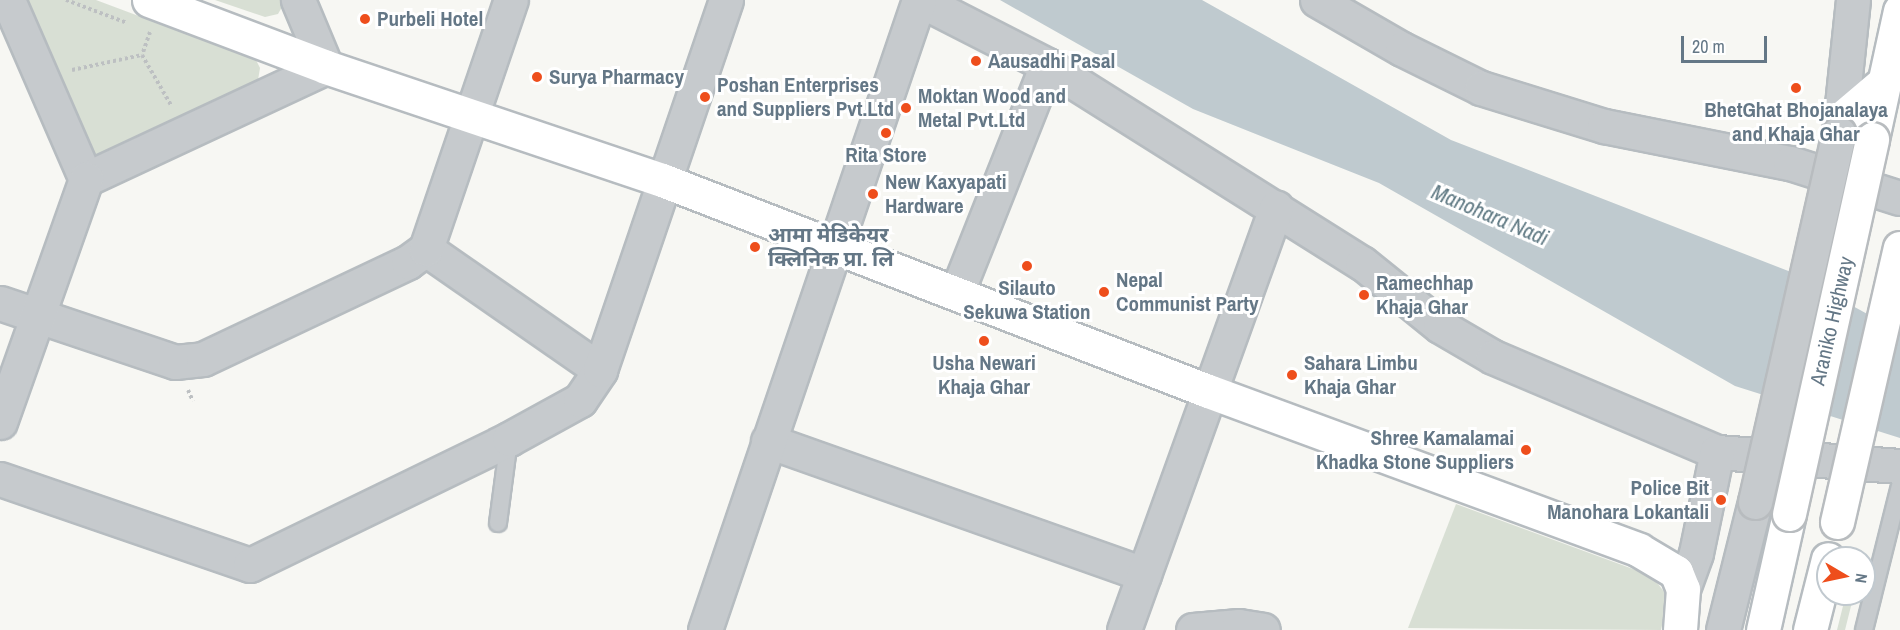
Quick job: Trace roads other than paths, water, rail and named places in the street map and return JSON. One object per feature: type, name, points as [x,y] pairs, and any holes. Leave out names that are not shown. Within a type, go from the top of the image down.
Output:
[{"type":"main road","name":"Araniko Highway","points":[[1763,630],[1900,11]]},
{"type":"main road","points":[[148,20],[326,67],[472,114],[662,180],[833,244],[1208,391],[1639,550],[1676,572],[1683,589],[1680,630]]},
{"type":"main road","points":[[1842,124],[1885,74]]},
{"type":"main road","points":[[1831,546],[1900,248]]},
{"type":"main road","points":[[1810,630],[1816,606]]},
{"type":"street","points":[[0,422],[35,315],[86,179],[8,0]]},
{"type":"street","points":[[86,179],[326,67],[298,0]]},
{"type":"street","points":[[0,303],[175,362],[203,359],[408,262],[426,249],[511,0]]},
{"type":"street","points":[[0,479],[250,565],[509,439],[580,400],[600,370],[662,180],[726,0]]},
{"type":"street","points":[[705,630],[833,244],[919,0],[1047,64],[1362,262],[1440,326],[1493,357],[1717,452],[1900,466]]},
{"type":"street","points":[[1317,0],[1402,50],[1481,88],[1604,126],[1790,163],[1900,198]]},
{"type":"street","points":[[1723,630],[1755,502],[1842,124],[1853,0]]},
{"type":"street","points":[[957,292],[1047,64]]},
{"type":"street","points":[[1124,630],[1208,391],[1276,208]]},
{"type":"street","points":[[426,249],[600,370]]},
{"type":"street","points":[[768,441],[1144,574]]},
{"type":"street","points":[[1683,589],[1696,553],[1717,452]]},
{"type":"street","points":[[1193,630],[1239,626],[1263,630]]},
{"type":"lane","points":[[1885,74],[1889,0]]},
{"type":"lane","points":[[498,523],[509,439]]},
{"type":"lane","points":[[1864,630],[1884,559],[1900,486]]},
{"type":"water","name":"Manohara Nadi","points":[[1000,0],[1202,0],[1451,140],[1791,272],[1900,332],[1900,438],[1735,386],[1379,183],[1193,109]]},
{"type":"place","name":"Purbeli Hotel","points":[[365,19]]},
{"type":"place","name":"Aausadhi Pasal","points":[[976,61]]},
{"type":"place","name":"Surya Pharmacy","points":[[537,77]]},
{"type":"place","name":"BhetGhat Bhojanalaya and Khaja Ghar","points":[[1796,88]]},
{"type":"place","name":"Poshan Enterprises and Suppliers Pvt.Ltd","points":[[705,97]]},
{"type":"place","name":"Moktan Wood and Metal Pvt.Ltd","points":[[906,108]]},
{"type":"place","name":"Rita Store","points":[[886,133]]},
{"type":"place","name":"New Kaxyapati Hardware","points":[[873,194]]},
{"type":"place","name":"आमा मेडिकेयर क्लिनिक प्रा. लि","points":[[755,247]]},
{"type":"place","name":"Silauto Sekuwa Station","points":[[1027,266]]},
{"type":"place","name":"Nepal Communist Party","points":[[1104,292]]},
{"type":"place","name":"Ramechhap Khaja Ghar","points":[[1364,295]]},
{"type":"place","name":"Usha Newari Khaja Ghar","points":[[984,341]]},
{"type":"place","name":"Sahara Limbu Khaja Ghar","points":[[1292,375]]},
{"type":"place","name":"Shree Kamalamai Khadka Stone Suppliers","points":[[1526,450]]},
{"type":"place","name":"Police Bit Manohara Lokantali","points":[[1721,500]]}]
